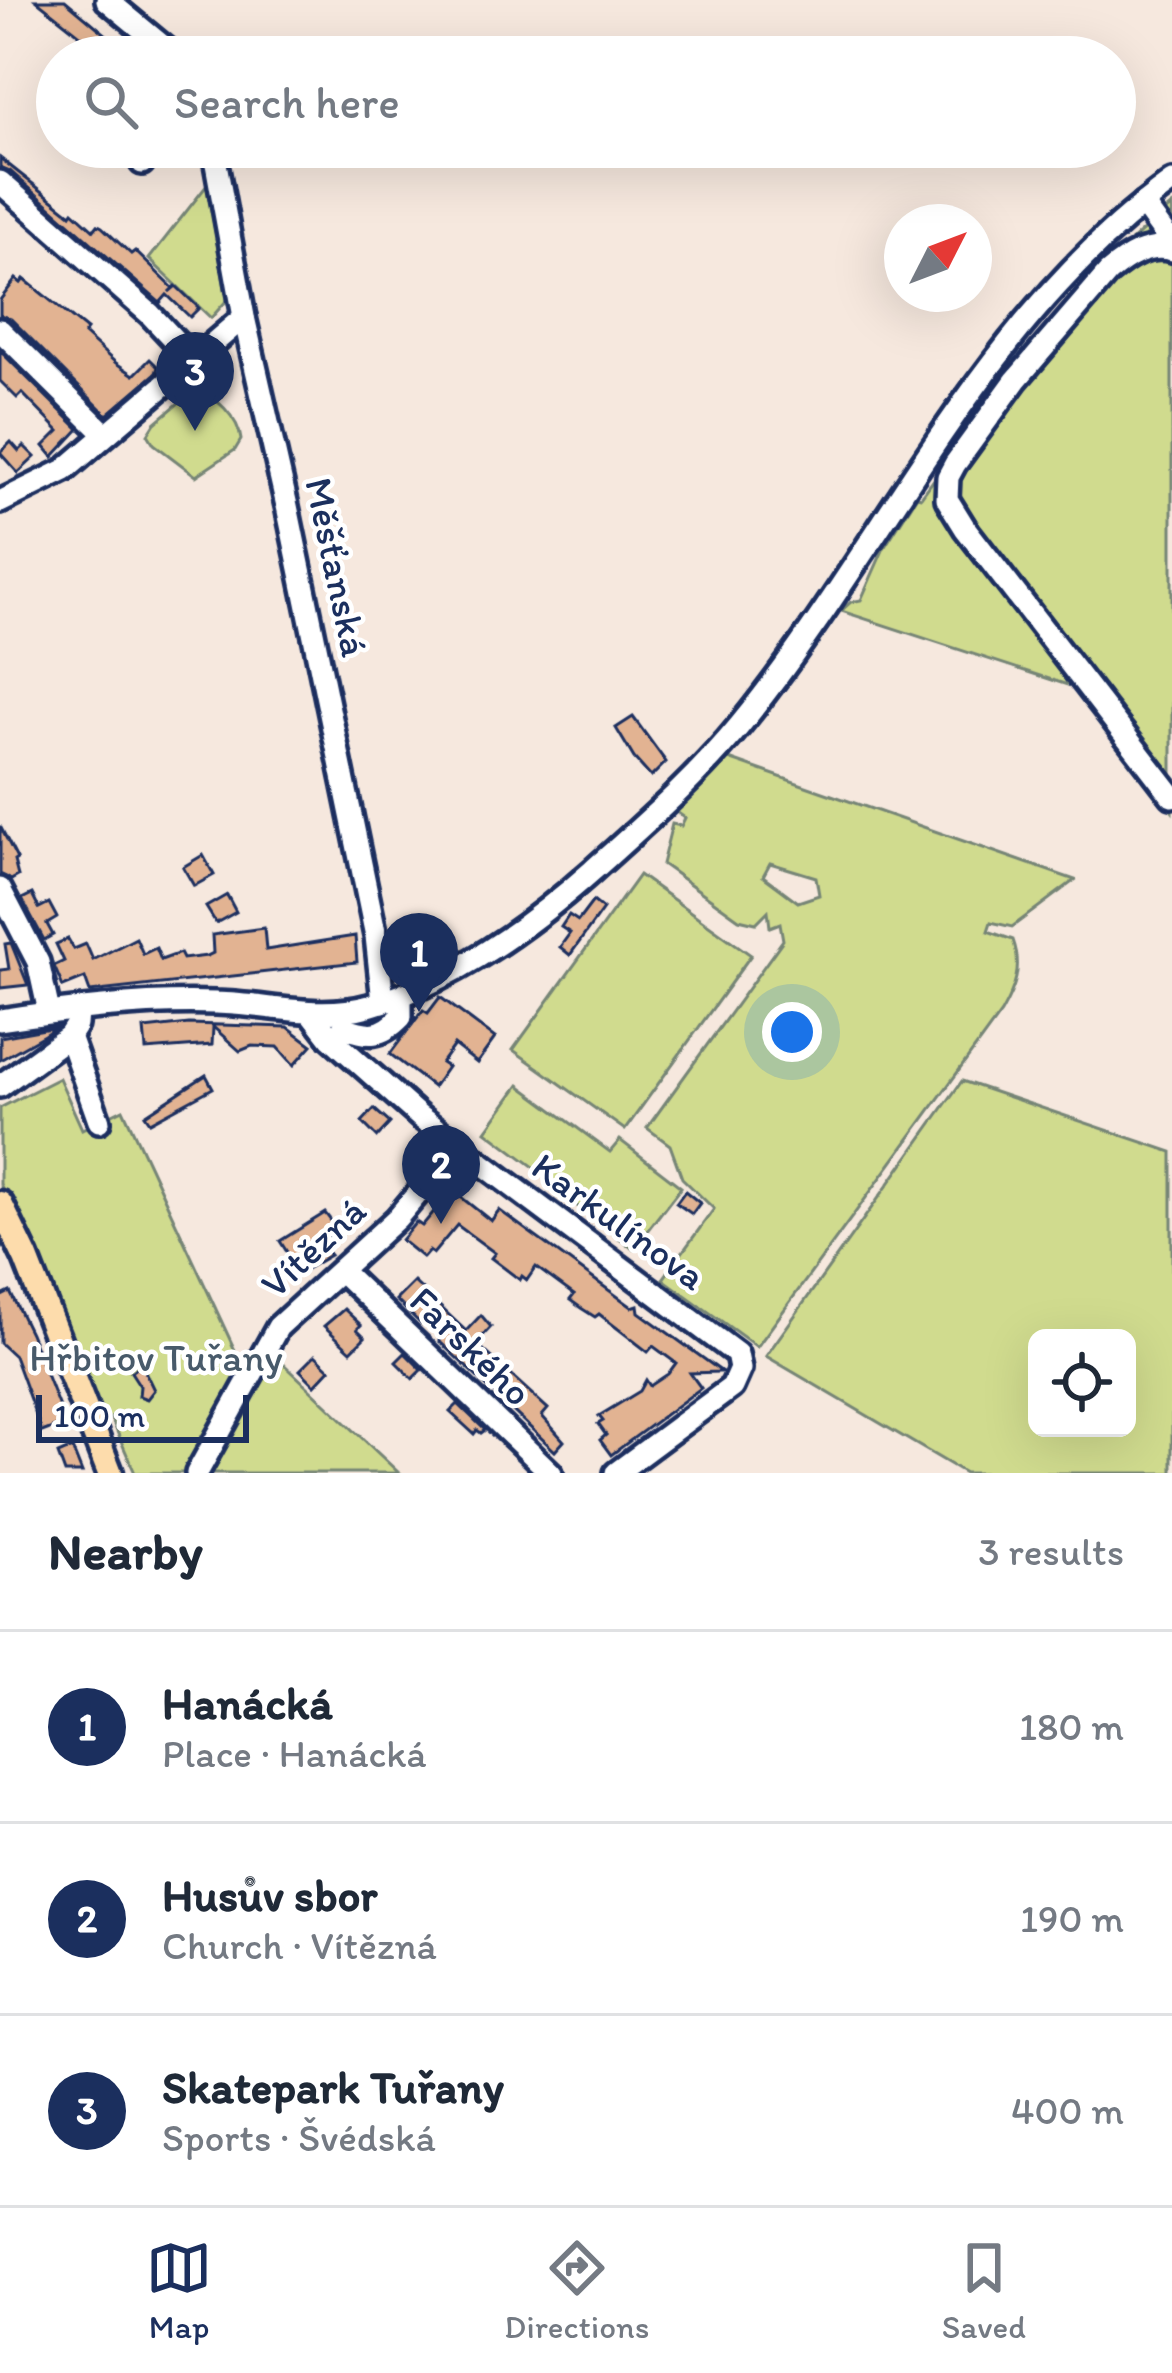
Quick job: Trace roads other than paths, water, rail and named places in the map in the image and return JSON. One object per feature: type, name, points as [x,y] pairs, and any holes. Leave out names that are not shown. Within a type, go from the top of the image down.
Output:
[{"type":"main road","points":[[0,1204],[26,1258],[110,1473]]},
{"type":"street","points":[[107,0],[151,36]]},
{"type":"street","name":"Měšťanská","points":[[217,168],[244,317],[392,999]]},
{"type":"street","points":[[0,182],[150,314],[192,359]]},
{"type":"street","points":[[0,1020],[201,1002],[311,1012],[342,1028],[481,954],[578,883],[709,760],[771,683],[932,447],[1016,336],[1078,263],[1172,182]]},
{"type":"street","points":[[1143,203],[1172,248]]},
{"type":"street","points":[[1172,248],[1148,248],[1108,273],[1016,380],[956,464],[947,488],[953,512],[964,528],[1172,796]]},
{"type":"street","points":[[0,502],[64,470],[244,317]]},
{"type":"street","points":[[0,330],[104,434]]},
{"type":"street","points":[[0,890],[38,962],[49,1012]]},
{"type":"street","points":[[0,1086],[69,1036],[76,1025],[76,1011]]},
{"type":"street","name":"Karkulínova","points":[[311,1012],[342,1028],[458,1146],[735,1351],[740,1363],[729,1390],[616,1473]]},
{"type":"street","points":[[69,1036],[99,1121]]},
{"type":"street","name":"Vítězná","points":[[197,1473],[278,1327],[398,1218],[458,1146]]},
{"type":"street","name":"Farského","points":[[341,1271],[551,1473]]},
{"type":"place","name":"Skatepark Tuřany","points":[[195,431]]},
{"type":"place","name":"Hanácká","points":[[419,1012]]},
{"type":"place","name":"Husův sbor","points":[[441,1224]]},
{"type":"park label","name":"Hřbitov Tuřany","points":[[156,1357]]}]
